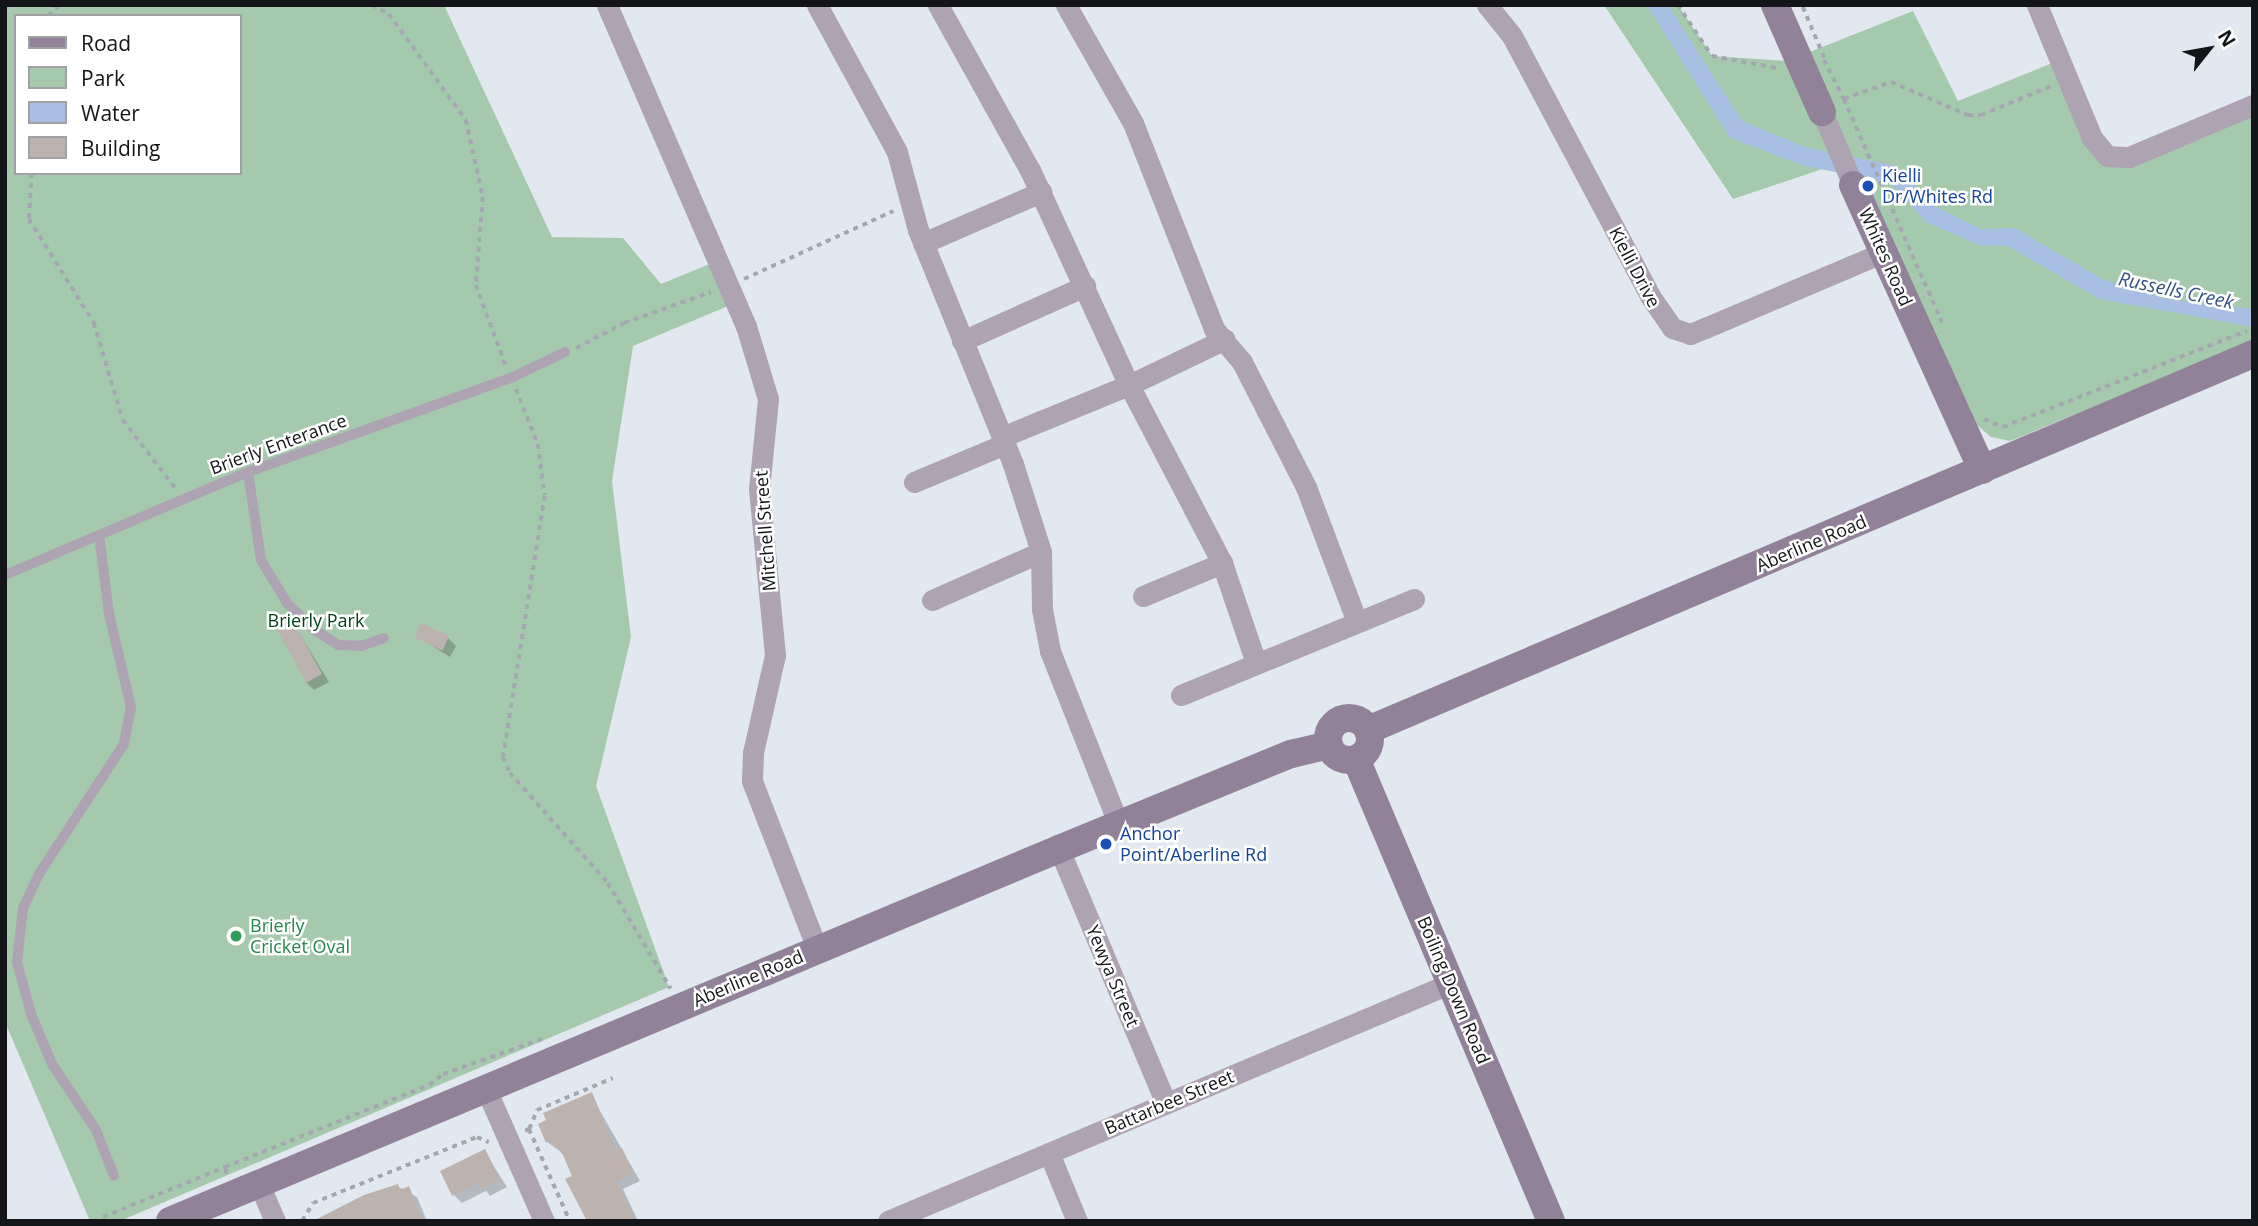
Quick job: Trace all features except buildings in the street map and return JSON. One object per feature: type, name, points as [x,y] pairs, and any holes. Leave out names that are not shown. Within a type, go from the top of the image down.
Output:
[{"type":"street","name":"Mitchell Street","points":[[607,5],[746,326],[768,399],[759,489],[775,654],[752,753],[752,781],[757,803],[817,949]]},
{"type":"street","points":[[817,5],[897,152],[923,243],[1003,441],[1041,552],[1042,608],[1053,661],[1119,825]]},
{"type":"street","points":[[938,5],[1041,192],[1129,385],[1222,564],[1256,663]]},
{"type":"street","points":[[1066,5],[1133,123],[1208,315],[1242,362],[1306,487],[1357,622]]},
{"type":"street","name":"Kielli Drive","points":[[1487,5],[1513,36],[1650,296],[1672,328],[1690,334],[1884,252]]},
{"type":"street","name":"Whites Road","points":[[1775,5],[1833,106],[1853,185],[1982,470]]},
{"type":"street","points":[[2037,5],[2096,146],[2112,158],[2129,157],[2253,105]]},
{"type":"street","points":[[923,243],[1041,192]]},
{"type":"street","points":[[962,341],[1085,286]]},
{"type":"street","points":[[914,482],[1225,339]]},
{"type":"street","name":"Aberline Road","points":[[1368,730],[2253,354]]},
{"type":"street","points":[[932,600],[1041,552]]},
{"type":"street","points":[[1143,596],[1222,564]]},
{"type":"street","points":[[1181,695],[1414,599]]},
{"type":"street","points":[[1352,718],[1368,730],[1366,750],[1356,759],[1342,759],[1329,745],[1330,731],[1339,721],[1352,718]]},
{"type":"street","name":"Aberline Road","points":[[170,1221],[486,1089],[671,998],[817,949],[1291,754],[1329,745]]},
{"type":"street","name":"Boiling Down Road","points":[[1356,759],[1551,1221]]},
{"type":"street","name":"Yewya Street","points":[[1059,849],[1166,1103]]},
{"type":"street","name":"Battarbee Street","points":[[888,1221],[1451,983]]},
{"type":"street","points":[[486,1089],[544,1221]]},
{"type":"street","points":[[1049,1153],[1077,1221]]},
{"type":"street","points":[[259,1184],[275,1221]]},
{"type":"lane","name":"Brierly Enterance","points":[[5,575],[248,472],[511,378],[565,352]]},
{"type":"lane","points":[[248,472],[261,560],[287,603],[316,631],[338,645],[361,646],[384,638]]},
{"type":"lane","points":[[99,535],[109,614],[131,707],[129,720],[124,744],[39,874],[23,908],[17,962],[31,1014],[52,1064],[96,1130],[114,1176]]},
{"type":"path","points":[[372,5],[389,14],[466,120],[483,197],[476,285],[487,325],[538,444],[545,496],[503,757],[510,773],[608,883],[671,998]]},
{"type":"path","points":[[389,14],[390,5]]},
{"type":"path","points":[[1678,5],[1712,56],[1811,66]]},
{"type":"path","points":[[1802,5],[1811,66],[1833,106],[1872,159],[1945,331]]},
{"type":"path","points":[[1833,106],[1891,82],[1968,115],[1981,116],[2068,79]]},
{"type":"path","points":[[32,175],[29,219],[94,323],[124,419],[184,499]]},
{"type":"path","points":[[1977,416],[2003,428],[2241,331],[2253,331]]},
{"type":"path","points":[[103,1217],[429,1085],[443,1074],[545,1038]]},
{"type":"path","points":[[304,1220],[313,1203],[477,1137],[495,1145],[529,1129],[537,1110],[613,1078]]},
{"type":"path","points":[[529,1129],[570,1221]]},
{"type":"path","points":[[225,1167],[232,1195]]},
{"type":"green space","name":"Brierly Park","points":[[5,5],[444,5],[552,237],[623,238],[661,284],[717,261],[735,303],[633,346],[612,481],[631,637],[596,786],[669,987],[120,1221],[90,1221],[5,1022]]},
{"type":"green space","points":[[1604,5],[1678,5],[1712,56],[1787,61],[1913,11],[1958,101],[2060,60],[2106,156],[2253,115],[2253,342],[2010,441],[1991,437],[1971,420],[1855,158],[1733,199]]},
{"type":"water","points":[[1647,5],[1668,5],[1742,121],[1805,147],[1897,166],[1935,206],[1981,229],[2015,228],[2104,280],[2165,299],[2253,309],[2253,327],[2099,299],[2008,246],[1978,245],[1926,222],[1890,183],[1805,166],[1730,138]]},
{"type":"place","name":"Kielli Dr/Whites Rd","points":[[1868,186]]},
{"type":"place","name":"Anchor Point/Aberline Rd","points":[[1106,844]]},
{"type":"place","name":"Brierly Cricket Oval","points":[[236,936]]},
{"type":"water label","name":"Russells Creek","points":[[2176,291]]}]
